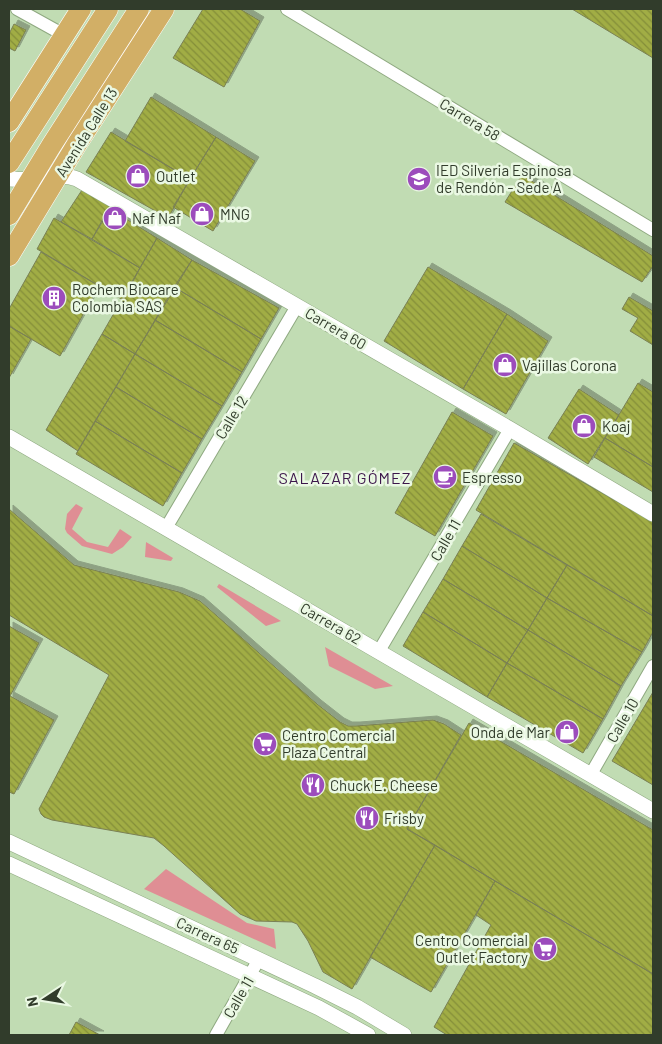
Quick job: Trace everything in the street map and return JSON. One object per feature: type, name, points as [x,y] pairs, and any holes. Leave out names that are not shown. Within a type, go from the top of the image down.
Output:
[{"type":"main road","points":[[9,122],[81,9]]},
{"type":"main road","points":[[9,163],[108,9]]},
{"type":"main road","name":"Avenida Calle 13","points":[[9,215],[139,9]]},
{"type":"main road","name":"Avenida Calle 13","points":[[9,256],[77,144],[164,9]]},
{"type":"street","points":[[17,9],[64,35]]},
{"type":"street","name":"Carrera 58","points":[[287,9],[653,230]]},
{"type":"street","name":"Carrera 60","points":[[9,179],[59,176],[70,176],[77,179],[510,429],[653,514]]},
{"type":"street","name":"Calle 12","points":[[166,528],[297,306]]},
{"type":"street","name":"Calle 11","points":[[380,651],[510,429]]},
{"type":"street","name":"Carrera 62","points":[[9,437],[653,811]]},
{"type":"street","name":"Calle 10","points":[[591,774],[653,666]]},
{"type":"street","name":"Carrera 65","points":[[9,842],[343,999],[404,1035]]},
{"type":"street","name":"Carrera 65","points":[[9,864],[320,1008],[368,1035]]},
{"type":"street","name":"Calle 11","points":[[216,1035],[259,959]]},
{"type":"shaded area","points":[[76,504],[83,508],[72,529],[87,542],[108,547],[120,529],[132,537],[123,547],[112,554],[82,546],[65,529],[67,514]]},
{"type":"shaded area","points":[[146,542],[173,558],[171,561],[145,557]]},
{"type":"shaded area","points":[[219,584],[281,621],[266,626],[217,587]]},
{"type":"shaded area","points":[[325,647],[393,686],[375,689],[329,666]]},
{"type":"shaded area","points":[[166,869],[247,923],[274,929],[276,949],[144,889]]},
{"type":"building","points":[[203,9],[240,9],[260,21],[224,87],[173,58]]},
{"type":"building","points":[[572,9],[653,9],[653,58],[600,26]]},
{"type":"building","points":[[14,24],[26,30],[15,51],[9,48],[9,34]]},
{"type":"building","points":[[151,97],[216,137],[190,179],[125,141]]},
{"type":"building","name":"Outlet","points":[[111,132],[190,179],[168,218],[86,172]]},
{"type":"building","points":[[216,137],[255,161],[213,231],[173,207]]},
{"type":"building","points":[[522,175],[653,256],[653,266],[642,282],[505,202]]},
{"type":"building","points":[[82,190],[110,206],[92,239],[61,222]]},
{"type":"building","points":[[110,209],[157,238],[140,268],[92,239]]},
{"type":"building","points":[[54,218],[140,268],[123,300],[37,249]]},
{"type":"building","points":[[157,238],[192,260],[135,354],[102,334]]},
{"type":"building","name":"Rochem Biocare Colombia SAS","points":[[41,252],[99,286],[60,356],[9,326],[9,309]]},
{"type":"building","points":[[192,260],[279,308],[261,339],[174,287]]},
{"type":"building","points":[[428,267],[507,314],[463,389],[384,341]]},
{"type":"building","points":[[174,287],[261,339],[242,372],[155,320]]},
{"type":"building","points":[[629,297],[653,311],[653,345],[630,331],[638,318],[622,309]]},
{"type":"building","name":"Vajillas Corona","points":[[507,314],[548,341],[506,414],[463,389]]},
{"type":"building","points":[[155,320],[242,372],[222,406],[135,354]]},
{"type":"building","points":[[9,326],[31,339],[9,378]]},
{"type":"building","points":[[102,334],[135,354],[78,451],[46,430]]},
{"type":"building","points":[[135,354],[222,406],[202,439],[116,387]]},
{"type":"building","points":[[638,383],[653,392],[653,467],[605,438]]},
{"type":"building","points":[[116,387],[202,439],[182,473],[95,421]]},
{"type":"building","name":"Koaj","points":[[579,389],[619,415],[588,464],[548,438]]},
{"type":"building","points":[[452,412],[493,436],[435,536],[395,513]]},
{"type":"building","points":[[95,421],[182,473],[163,506],[76,454]]},
{"type":"building","points":[[605,438],[653,467],[653,492],[594,457]]},
{"type":"building","points":[[514,443],[653,522],[653,616],[476,510]]},
{"type":"building","name":"Centro Comercial Plaza Central","points":[[9,509],[74,565],[179,592],[200,601],[317,704],[348,726],[433,720],[444,724],[461,735],[407,829],[435,845],[352,989],[323,972],[308,941],[297,924],[292,922],[256,921],[240,914],[154,838],[52,820],[41,814],[39,809],[109,675],[9,615]]},
{"type":"building","points":[[481,514],[567,565],[547,598],[462,546]]},
{"type":"building","points":[[462,546],[547,598],[528,630],[443,579]]},
{"type":"building","points":[[567,565],[653,616],[653,632],[642,652],[547,598]]},
{"type":"building","points":[[443,579],[528,630],[507,663],[423,612]]},
{"type":"building","points":[[547,598],[642,652],[621,686],[528,630]]},
{"type":"building","points":[[423,612],[507,663],[487,697],[403,646]]},
{"type":"building","points":[[9,626],[39,643],[10,696],[54,720],[14,794],[9,792]]},
{"type":"building","points":[[528,630],[621,686],[603,719],[507,663]]},
{"type":"building","points":[[507,663],[603,719],[583,753],[487,697]]},
{"type":"building","points":[[653,692],[653,785],[612,761]]},
{"type":"building","points":[[469,723],[653,830],[653,974],[407,829]]},
{"type":"building","points":[[435,845],[495,881],[431,992],[370,957]]},
{"type":"building","name":"Centro Comercial Outlet Factory","points":[[495,881],[653,974],[653,1035],[447,1035],[434,1027],[491,925],[476,915]]},
{"type":"building","points":[[76,1022],[100,1035],[69,1035]]},
{"type":"place","name":"Outlet","points":[[138,176]]},
{"type":"place","name":"IED Silveria Espinosa de Rendón - Sede A","points":[[419,179]]},
{"type":"place","name":"MNG","points":[[202,214]]},
{"type":"place","name":"Naf Naf","points":[[115,218]]},
{"type":"place","name":"Rochem Biocare Colombia SAS","points":[[54,298]]},
{"type":"place","name":"Vajillas Corona","points":[[505,365]]},
{"type":"place","name":"Koaj","points":[[584,426]]},
{"type":"place","name":"Espresso","points":[[445,477]]},
{"type":"place","name":"Onda de Mar","points":[[567,732]]},
{"type":"place","name":"Centro Comercial Plaza Central","points":[[265,744]]},
{"type":"place","name":"Chuck E. Cheese","points":[[313,785]]},
{"type":"place","name":"Frisby","points":[[367,818]]},
{"type":"place","name":"Centro Comercial Outlet Factory","points":[[545,949]]},
{"type":"district","name":"SALAZAR GÓMEZ","points":[[345,477]]}]
